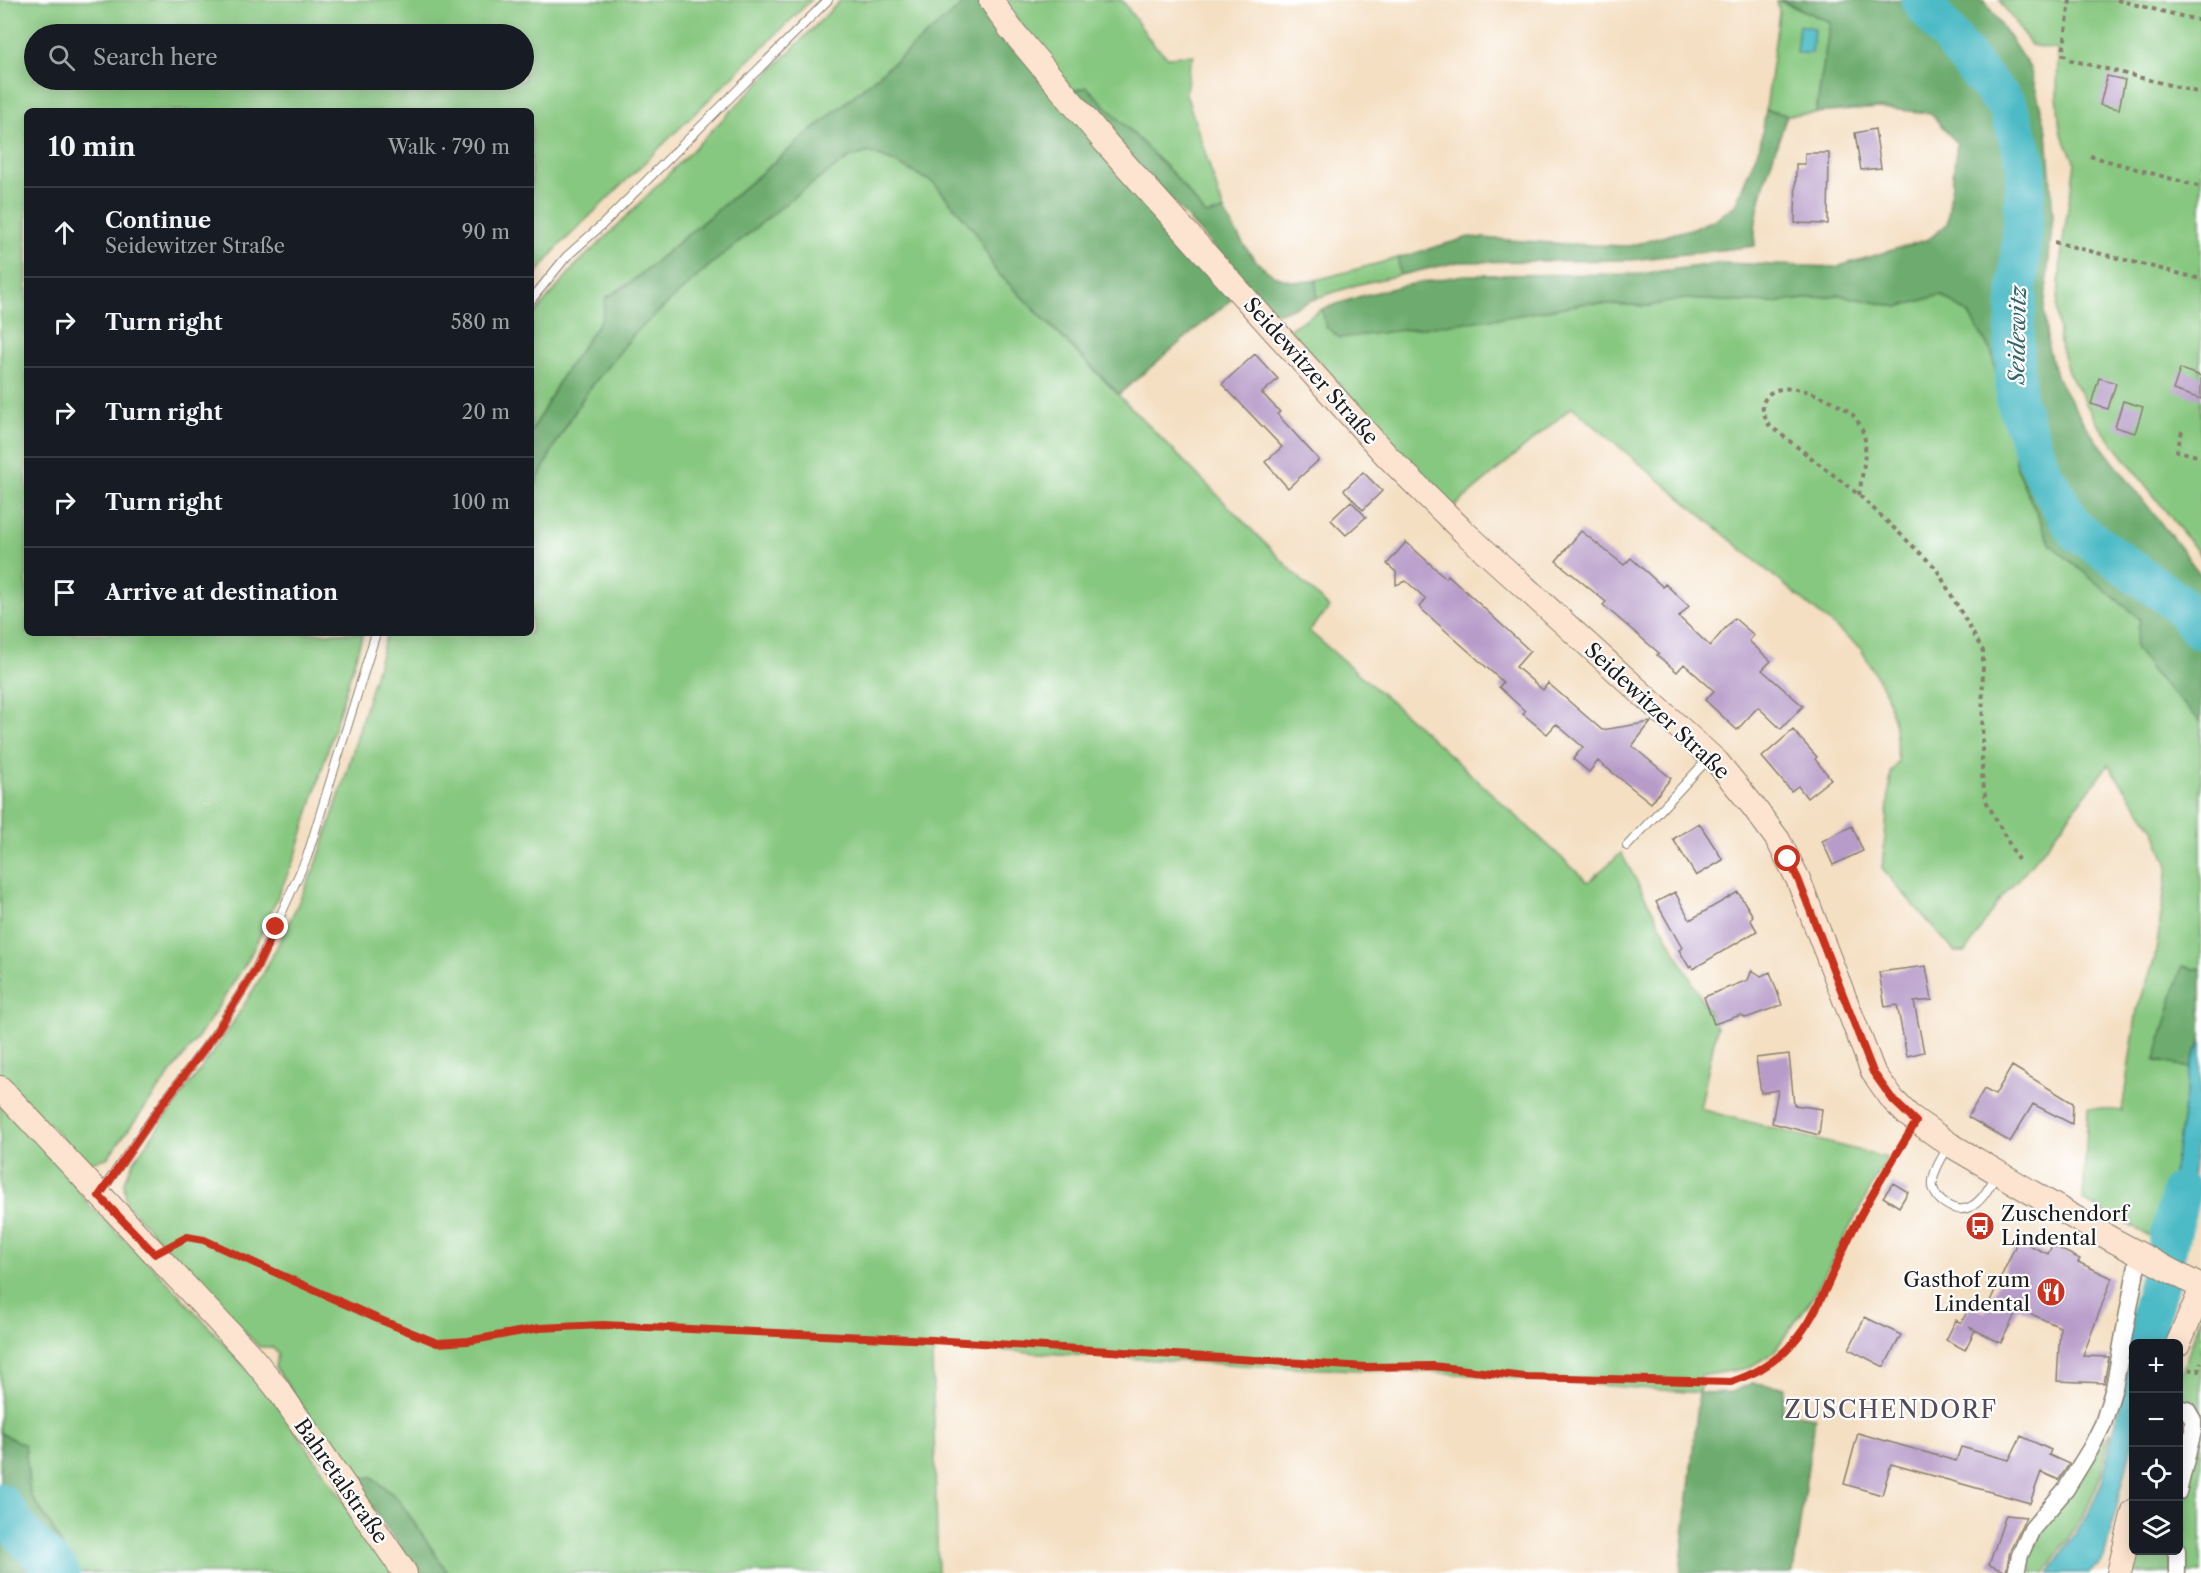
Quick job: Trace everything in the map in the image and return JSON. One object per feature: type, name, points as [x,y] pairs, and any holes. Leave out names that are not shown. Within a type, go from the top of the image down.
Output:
[{"type":"street","name":"Seidewitzer Straße","points":[[991,0],[1010,28],[1106,143],[1395,464],[1464,532],[1711,757],[1753,806],[1778,840],[1798,879],[1873,1072],[1893,1100],[1916,1122],[1949,1144],[2201,1287]]},
{"type":"street","name":"Bahretalstraße","points":[[0,1088],[99,1196],[204,1303],[277,1388],[405,1573]]},
{"type":"street","points":[[2016,1573],[2020,1555],[2032,1529],[2067,1489],[2103,1424],[2114,1388],[2145,1257]]},
{"type":"street","points":[[2180,1339],[2201,1291]]},
{"type":"street","points":[[2183,1409],[2187,1410],[2193,1420],[2193,1431],[2183,1472]]},
{"type":"street","points":[[2119,1573],[2129,1529]]},
{"type":"street","points":[[2177,1555],[2177,1573]]},
{"type":"lane","points":[[534,296],[566,256],[602,225],[828,0]]},
{"type":"lane","points":[[99,1196],[158,1110],[215,1034],[256,969],[308,857],[375,636]]},
{"type":"lane","points":[[1627,846],[1711,757]]},
{"type":"lane","points":[[1949,1144],[1935,1174],[1933,1186],[1937,1195],[1950,1207],[1960,1210],[1971,1207],[1982,1198],[1997,1173]]},
{"type":"path","points":[[2070,0],[2063,54],[2071,60],[2201,93]]},
{"type":"path","points":[[2117,0],[2201,21]]},
{"type":"path","points":[[2090,156],[2201,187]]},
{"type":"path","points":[[2055,242],[2201,279]]},
{"type":"path","points":[[1859,495],[1865,436],[1854,416],[1837,404],[1795,388],[1780,388],[1771,393],[1763,401],[1762,409],[1769,425],[1859,495],[1936,568],[1983,651],[1982,775],[1986,801],[2018,860]]},
{"type":"path","points":[[2182,431],[2177,451],[2201,458]]},
{"type":"path","points":[[155,1254],[187,1237],[204,1240],[378,1319],[437,1343],[468,1341],[540,1328],[603,1325],[932,1340],[1366,1367],[1433,1366],[1525,1377],[1731,1382],[1760,1371],[1778,1360],[1794,1344],[1813,1315],[1857,1222],[1916,1122]]},
{"type":"path","points":[[2183,1368],[2199,1371],[2201,1362]]},
{"type":"green space","points":[[0,0],[811,0],[556,249],[534,277],[534,108],[24,108],[24,636],[362,636],[296,855],[248,960],[204,1029],[107,1158],[89,1162],[0,1075]]},
{"type":"green space","points":[[841,0],[964,0],[960,7],[630,283],[606,298],[603,318],[561,378],[534,428],[534,314],[576,265]]},
{"type":"green space","points":[[964,0],[979,0],[1002,30],[1233,298],[1119,394],[995,270],[975,231],[934,183],[869,152],[849,158],[796,195],[709,266],[635,333],[586,393],[555,445],[534,487],[534,428],[561,378],[602,318],[606,298],[630,283],[960,7]]},
{"type":"green space","points":[[1002,0],[1122,0],[1152,43],[1168,57],[1194,55],[1189,68],[1186,94],[1224,211],[1206,215],[1174,175],[1087,87],[1073,91]]},
{"type":"green space","points":[[1777,0],[1830,22],[1816,113],[1787,115],[1766,110],[1779,12]]},
{"type":"green space","points":[[1780,0],[1984,0],[2030,68],[2047,131],[2053,216],[2044,312],[2048,347],[2056,376],[2085,425],[2201,575],[2201,722],[2152,672],[2135,647],[2140,619],[2051,545],[2016,468],[2013,435],[1999,391],[1992,353],[1969,314],[1941,295],[1898,307],[1839,295],[1771,303],[1684,299],[1649,306],[1586,303],[1508,317],[1340,338],[1326,327],[1322,309],[1402,286],[1463,275],[1640,274],[1721,263],[1836,267],[1929,239],[1947,224],[1957,143],[1930,113],[1879,108],[1816,113],[1830,22]]},
{"type":"green space","points":[[1999,0],[2201,0],[2201,556],[2097,423],[2068,372],[2060,345],[2057,311],[2062,247],[2075,163],[2060,130],[2057,94],[2058,50],[2031,45]]},
{"type":"green space","points":[[1087,87],[1174,175],[1206,215],[1224,211],[1240,239],[1259,264],[1270,273],[1283,279],[1298,282],[1316,280],[1317,298],[1280,313],[1271,311],[1073,91]]},
{"type":"green space","points":[[1766,110],[1787,115],[1761,197],[1757,214],[1755,246],[1632,260],[1458,262],[1400,275],[1398,258],[1469,237],[1629,246],[1694,228],[1718,218],[1735,205],[1760,145]]},
{"type":"green space","points":[[870,152],[934,183],[975,231],[995,270],[1329,608],[1309,631],[1405,714],[1588,882],[1621,853],[1717,1027],[1700,1109],[1887,1158],[1811,1300],[1773,1353],[1748,1368],[1701,1376],[1699,1393],[1433,1372],[1293,1368],[941,1347],[932,1356],[938,1573],[448,1573],[398,1499],[372,1477],[355,1483],[275,1367],[278,1354],[272,1347],[259,1347],[126,1204],[124,1183],[133,1162],[224,1037],[263,974],[316,865],[345,778],[386,636],[534,636],[534,487],[555,445],[586,393],[635,333],[709,266],[796,195],[849,158]]},
{"type":"green space","points":[[1398,258],[1400,275],[1356,285],[1317,298],[1316,280]]},
{"type":"green space","points":[[1839,295],[1898,307],[1941,295],[1969,314],[1992,353],[1999,391],[2013,435],[2016,468],[2051,545],[2140,619],[2152,672],[2201,722],[2201,968],[2182,966],[2155,1061],[2190,1068],[2175,1164],[2157,1240],[2083,1201],[2088,1107],[2122,1111],[2137,1010],[2155,958],[2168,866],[2154,829],[2108,765],[2046,847],[1997,903],[1966,952],[1955,952],[1882,869],[1891,772],[1898,762],[1895,725],[1885,692],[1861,649],[1572,407],[1454,507],[1396,448],[1289,329],[1322,309],[1326,327],[1508,317],[1586,303],[1649,306],[1684,299],[1771,303]]},
{"type":"green space","points":[[2182,966],[2201,968],[2201,1040],[2190,1068],[2155,1060]]},
{"type":"green space","points":[[0,1102],[61,1166],[90,1206],[156,1270],[269,1392],[393,1573],[77,1573],[50,1524],[30,1494],[25,1446],[0,1433]]},
{"type":"green space","points":[[2201,1316],[2201,1418],[2192,1402],[2183,1399],[2183,1368]]},
{"type":"green space","points":[[1752,1383],[1785,1387],[1782,1412],[1815,1417],[1793,1573],[1680,1573],[1699,1393],[1732,1392]]},
{"type":"green space","points":[[2201,1418],[2201,1573],[2187,1573],[2183,1493]]},
{"type":"green space","points":[[2110,1432],[2099,1480],[2084,1515],[2045,1573],[2032,1573],[2028,1547],[2034,1549],[2041,1534],[2037,1530],[2095,1457]]},
{"type":"green space","points":[[0,1433],[25,1445],[30,1494],[50,1524],[77,1573],[0,1573]]},
{"type":"green space","points":[[372,1477],[398,1499],[448,1573],[418,1573],[355,1483],[361,1478]]},
{"type":"green space","points":[[2136,1555],[2171,1555],[2171,1573],[2132,1573]]},
{"type":"water","points":[[1799,25],[1814,28],[1812,53],[1796,53]]},
{"type":"water","points":[[2201,1040],[2197,1144],[2189,1195],[2175,1245],[2157,1240],[2175,1164],[2190,1068]]},
{"type":"water","points":[[2144,1299],[2160,1304],[2155,1339],[2135,1339]]},
{"type":"water","points":[[2129,1364],[2129,1458],[2103,1562],[2089,1573],[2049,1573],[2087,1516],[2102,1482]]},
{"type":"building","points":[[2107,76],[2125,80],[2119,109],[2100,105]]},
{"type":"building","points":[[1875,129],[1881,168],[1861,170],[1855,133]]},
{"type":"building","points":[[1805,153],[1829,153],[1828,224],[1795,223],[1796,164],[1805,164]]},
{"type":"building","points":[[1255,354],[1278,379],[1262,393],[1280,412],[1277,414],[1319,460],[1288,488],[1265,462],[1282,447],[1222,384]]},
{"type":"building","points":[[2180,369],[2201,376],[2201,399],[2173,390]]},
{"type":"building","points":[[2099,378],[2116,383],[2108,409],[2091,404]]},
{"type":"building","points":[[2123,401],[2143,407],[2135,433],[2115,427]]},
{"type":"building","points":[[1363,472],[1382,491],[1363,510],[1344,490]]},
{"type":"building","points":[[1351,501],[1366,517],[1346,535],[1331,520]]},
{"type":"building","points":[[1581,531],[1624,565],[1631,558],[1663,587],[1665,584],[1689,606],[1679,617],[1710,646],[1734,618],[1754,635],[1749,641],[1771,661],[1762,670],[1803,706],[1781,729],[1758,707],[1737,730],[1705,700],[1714,691],[1684,664],[1677,672],[1657,655],[1659,653],[1603,605],[1606,602],[1556,561]]},
{"type":"building","points":[[1406,542],[1446,578],[1448,575],[1530,651],[1516,667],[1543,690],[1548,683],[1602,730],[1651,722],[1632,746],[1671,778],[1651,803],[1598,761],[1589,772],[1573,759],[1583,747],[1556,724],[1547,734],[1523,714],[1525,711],[1499,687],[1503,682],[1419,607],[1426,599],[1406,581],[1396,585],[1396,572],[1387,564]]},
{"type":"building","points":[[1793,730],[1817,757],[1815,759],[1831,779],[1807,798],[1798,786],[1791,791],[1762,757]]},
{"type":"building","points":[[1699,823],[1723,860],[1696,876],[1673,839]]},
{"type":"building","points":[[1852,826],[1863,851],[1833,865],[1822,841]]},
{"type":"building","points":[[1675,892],[1690,920],[1738,892],[1753,916],[1750,919],[1757,931],[1693,969],[1691,965],[1689,967],[1679,950],[1682,948],[1656,902]]},
{"type":"building","points":[[1926,966],[1932,1000],[1914,1002],[1924,1052],[1907,1056],[1897,1005],[1885,1007],[1879,972]]},
{"type":"building","points":[[1752,970],[1761,976],[1770,972],[1782,1005],[1746,1018],[1741,1015],[1714,1024],[1704,997],[1748,980]]},
{"type":"building","points":[[1789,1054],[1794,1105],[1822,1109],[1819,1135],[1772,1123],[1778,1090],[1761,1093],[1756,1058]]},
{"type":"building","points":[[2012,1066],[2073,1103],[2072,1124],[2033,1104],[2010,1142],[1968,1117],[1984,1089],[1995,1095]]},
{"type":"building","points":[[1893,1183],[1908,1192],[1899,1207],[1883,1197]]},
{"type":"building","name":"Gasthof zum Lindental","points":[[2018,1240],[2048,1254],[2052,1245],[2080,1259],[2078,1262],[2112,1278],[2083,1356],[2109,1357],[2104,1383],[2057,1381],[2060,1327],[2018,1308],[2001,1343],[1975,1330],[1965,1350],[1946,1340],[1956,1320],[1961,1323],[1971,1304],[1985,1312]]},
{"type":"building","points":[[1865,1317],[1901,1335],[1884,1367],[1849,1349]]},
{"type":"building","points":[[1858,1433],[1956,1461],[1961,1447],[2009,1460],[2021,1436],[2051,1450],[2049,1455],[2069,1464],[2059,1480],[2041,1472],[2030,1503],[1891,1464],[1882,1495],[1844,1484]]},
{"type":"building","points":[[2006,1515],[2026,1517],[2010,1551],[2006,1572],[1989,1565]]},
{"type":"waterway","name":"Seidewitz","points":[[1921,0],[2008,107],[2027,164],[2014,342],[2016,401],[2041,470],[2075,529],[2177,602],[2201,630]]},
{"type":"waterway","name":"Seidewitz","points":[[2144,1339],[2181,1191]]},
{"type":"waterway","points":[[0,1503],[21,1533],[60,1573]]},
{"type":"place","name":"Zuschendorf Lindental","points":[[1980,1226]]},
{"type":"place","name":"Gasthof zum Lindental","points":[[2051,1292]]},
{"type":"district","name":"ZUSCHENDORF","points":[[1891,1410]]},
{"type":"route","points":[[276,927],[256,969],[215,1034],[158,1110],[99,1196],[155,1254],[187,1237],[204,1240],[378,1319],[437,1343],[468,1341],[540,1328],[603,1325],[932,1340],[1283,1363],[1366,1367],[1433,1366],[1525,1377],[1731,1382],[1751,1376],[1778,1360],[1794,1344],[1813,1315],[1857,1222],[1916,1122],[1893,1100],[1873,1072],[1798,879],[1788,859]]}]
